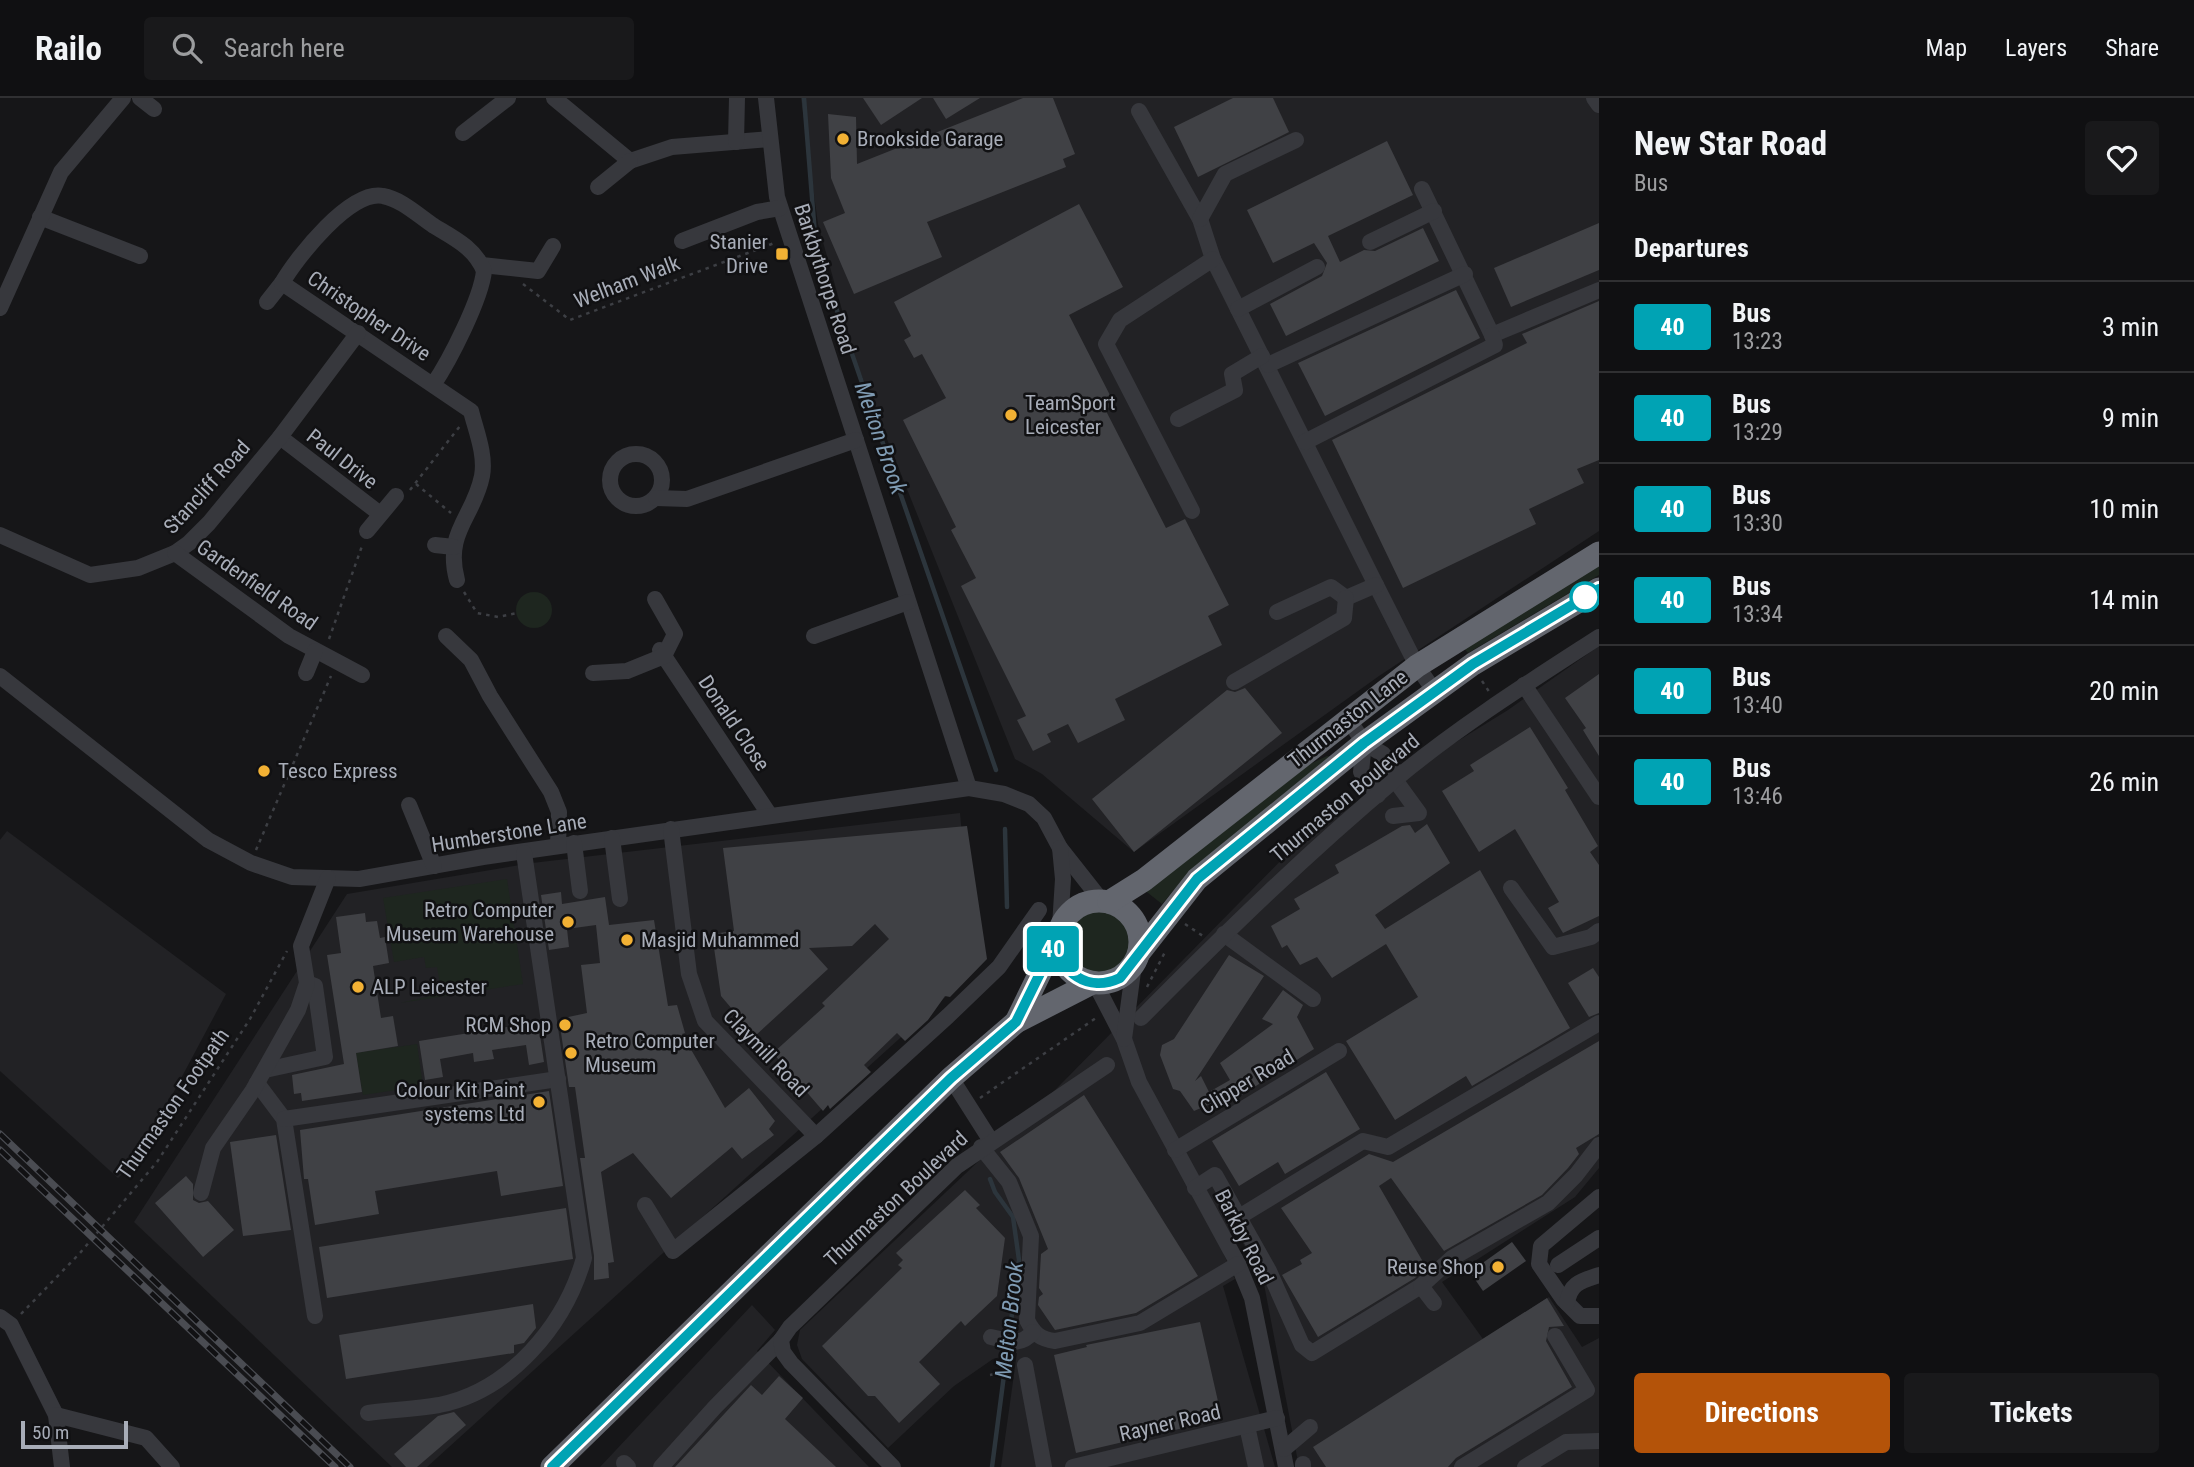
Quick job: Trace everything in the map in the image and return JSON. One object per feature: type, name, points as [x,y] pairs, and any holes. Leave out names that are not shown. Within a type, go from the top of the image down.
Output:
[{"type":"highway","name":"Thurmaston Lane","points":[[1105,901],[1144,880],[1417,666],[1599,554]]},
{"type":"highway","name":"Thurmaston Lane","points":[[1137,958],[1197,879],[1364,743],[1473,664],[1599,589]]},
{"type":"highway","points":[[552,1467],[951,1078],[1016,1022],[1093,983],[1120,978],[1137,958],[1140,940],[1131,915],[1105,901],[1077,907],[1059,932],[1016,1022]]},
{"type":"highway","points":[[1059,932],[1058,951],[1070,972],[1093,983]]},
{"type":"street","points":[[0,308],[61,172],[123,98]]},
{"type":"street","points":[[141,98],[154,108]]},
{"type":"street","points":[[463,133],[508,98]]},
{"type":"street","points":[[554,98],[630,161]]},
{"type":"street","points":[[736,142],[737,98]]},
{"type":"street","name":"Barkbythorpe Road","points":[[766,98],[780,208],[969,788]]},
{"type":"street","points":[[1594,98],[1599,105]]},
{"type":"street","points":[[1139,111],[1200,219],[1213,259],[1417,666],[1435,692]]},
{"type":"street","points":[[598,187],[630,161],[672,147],[770,139]]},
{"type":"street","points":[[1200,219],[1225,174],[1297,140]]},
{"type":"street","points":[[1305,442],[1495,345],[1465,274],[1422,189]]},
{"type":"street","name":"Christopher Drive","points":[[267,302],[295,261],[318,236],[360,199],[373,195],[396,201],[470,249],[482,265],[483,285],[451,355],[433,384]]},
{"type":"street","points":[[682,241],[757,212],[780,208]]},
{"type":"street","points":[[1370,242],[1434,211]]},
{"type":"street","points":[[40,217],[140,256]]},
{"type":"street","points":[[482,265],[538,271],[553,246]]},
{"type":"street","points":[[1192,511],[1106,344],[1120,320],[1213,259]]},
{"type":"street","points":[[1238,309],[1317,267]]},
{"type":"street","points":[[1178,419],[1235,390],[1232,374],[1465,274]]},
{"type":"street","name":"Christopher Drive","points":[[282,283],[471,411]]},
{"type":"street","points":[[1492,335],[1599,290]]},
{"type":"street","name":"Stancliff Road","points":[[0,535],[90,575],[138,568],[175,552],[189,543],[209,523],[280,437],[358,333]]},
{"type":"street","points":[[457,580],[454,547],[461,521],[482,474],[481,450],[471,411]]},
{"type":"street","name":"Paul Drive","points":[[280,437],[379,513]]},
{"type":"street","points":[[656,498],[687,499],[856,440]]},
{"type":"street","name":"Paul Drive","points":[[367,531],[379,513],[396,496]]},
{"type":"street","points":[[435,545],[454,547]]},
{"type":"street","name":"Gardenfield Road","points":[[175,552],[238,601],[325,656],[362,675]]},
{"type":"street","points":[[1346,598],[1376,585]]},
{"type":"street","points":[[1277,612],[1331,587],[1346,598]]},
{"type":"street","points":[[1234,682],[1344,618],[1346,598]]},
{"type":"street","points":[[593,673],[634,668],[662,653],[675,634],[654,599]]},
{"type":"street","points":[[814,636],[908,601]]},
{"type":"street","points":[[446,636],[471,660],[486,689],[551,792],[559,812],[558,846]]},
{"type":"street","name":"Thurmaston Boulevard","points":[[1141,1018],[1251,905],[1397,778],[1524,685],[1599,637]]},
{"type":"street","name":"Donald Close","points":[[662,653],[769,814]]},
{"type":"street","name":"Gardenfield Road","points":[[306,673],[325,656]]},
{"type":"street","name":"Humberstone Lane","points":[[0,676],[208,840],[251,863],[292,877],[359,879],[769,814],[969,788],[1004,794],[1029,804],[1044,818],[1060,848],[1105,901]]},
{"type":"street","points":[[1524,685],[1599,797]]},
{"type":"street","points":[[475,704],[486,689]]},
{"type":"street","points":[[1348,718],[1364,743],[1383,754],[1419,813],[1393,816]]},
{"type":"street","points":[[1364,743],[1361,772],[1378,795]]},
{"type":"street","points":[[409,805],[434,866]]},
{"type":"street","name":"Claymill Road","points":[[671,829],[689,974],[705,1021],[816,1136]]},
{"type":"street","points":[[612,838],[620,899]]},
{"type":"street","points":[[575,844],[580,891]]},
{"type":"street","name":"Humberstone Lane","points":[[1059,932],[1063,879],[1060,848]]},
{"type":"street","points":[[368,1413],[441,1405],[495,1382],[545,1338],[577,1283],[584,1258],[524,853]]},
{"type":"street","points":[[201,1193],[213,1148],[261,1076],[298,1010],[307,983],[301,946],[328,878]]},
{"type":"street","points":[[1511,888],[1553,947],[1591,937],[1599,931]]},
{"type":"street","points":[[645,1205],[673,1251],[816,1136],[999,967],[1039,910]]},
{"type":"street","points":[[1219,939],[1313,999]]},
{"type":"street","name":"Barkby Road","points":[[1124,1039],[1137,958]]},
{"type":"street","points":[[261,1076],[325,1057],[315,986],[307,983]]},
{"type":"street","name":"Barkby Road","points":[[1093,983],[1124,1039],[1139,1082],[1238,1264],[1252,1298],[1283,1449],[1297,1466]]},
{"type":"street","points":[[1239,1217],[1363,1141],[1388,1147],[1599,1023]]},
{"type":"street","name":"Clipper Road","points":[[1175,1150],[1339,1051]]},
{"type":"street","name":"Thurmaston Boulevard","points":[[661,1467],[715,1406],[903,1216],[986,1144],[1107,1065]]},
{"type":"street","points":[[261,1076],[284,1119],[314,1316]]},
{"type":"street","points":[[951,1078],[969,1105],[986,1144],[1009,1182],[1031,1236],[1027,1320],[1033,1332],[1043,1340],[1055,1341],[1140,1323],[1238,1264]]},
{"type":"street","points":[[284,1119],[558,1079]]},
{"type":"street","points":[[1195,1188],[1214,1175],[1269,1272],[1302,1345],[1312,1353],[1422,1286],[1452,1258],[1548,1203],[1576,1175],[1599,1145]]},
{"type":"street","points":[[1599,1197],[1541,1246],[1539,1265],[1580,1316],[1599,1316]]},
{"type":"street","points":[[1558,1265],[1599,1238]]},
{"type":"street","points":[[1567,1303],[1569,1291],[1575,1283],[1599,1275]]},
{"type":"street","points":[[1422,1286],[1433,1303]]},
{"type":"street","points":[[6,1321],[56,1415],[62,1467]]},
{"type":"street","points":[[991,1337],[1017,1343],[1026,1341],[1033,1332]]},
{"type":"street","points":[[785,1334],[783,1352],[791,1363],[893,1467]]},
{"type":"street","points":[[1462,1467],[1587,1390],[1555,1336]]},
{"type":"street","points":[[1019,1368],[1044,1467]]},
{"type":"street","points":[[56,1415],[146,1438],[172,1467]]},
{"type":"street","name":"Rayner Road","points":[[1073,1467],[1278,1419]]},
{"type":"street","points":[[1247,1426],[1256,1467]]},
{"type":"street","points":[[1283,1449],[1310,1427]]},
{"type":"street","points":[[1525,1467],[1566,1442],[1599,1441]]},
{"type":"path","name":"Welham Walk","points":[[520,282],[570,320],[790,237]]},
{"type":"path","points":[[396,496],[405,497],[471,411]]},
{"type":"path","points":[[416,484],[461,521]]},
{"type":"path","points":[[251,863],[367,531]]},
{"type":"path","points":[[457,580],[477,612],[498,617],[517,613]]},
{"type":"path","points":[[1481,678],[1486,688]]},
{"type":"path","points":[[1180,920],[1219,939]]},
{"type":"path","points":[[1143,996],[1169,943]]},
{"type":"path","name":"Thurmaston Footpath","points":[[6,1321],[80,1253],[157,1162],[250,1019],[289,948]]},
{"type":"path","points":[[969,1105],[1108,1010]]},
{"type":"path","points":[[990,1375],[1019,1368]]},
{"type":"shaded area","points":[[801,98],[1599,98],[1599,531],[1379,676],[1134,852],[1042,774],[1015,759],[857,364],[818,224]]},
{"type":"shaded area","points":[[1599,562],[1599,575],[1468,653],[1462,646]]},
{"type":"shaded area","points":[[534,592],[546,598],[552,610],[546,622],[534,628],[522,622],[516,610],[522,598]]},
{"type":"shaded area","points":[[1599,646],[1599,1168],[1575,1197],[1442,1282],[1483,1339],[1549,1297],[1582,1347],[1599,1338],[1599,1467],[1299,1467],[1263,1279],[1235,1229],[1217,1239],[1235,1279],[1223,1286],[1275,1467],[1001,1467],[1017,1353],[993,1359],[954,1386],[888,1448],[802,1359],[797,1345],[800,1330],[982,1158],[999,1147],[1307,834],[1508,710]]},
{"type":"shaded area","points":[[1327,756],[1335,757],[1184,878],[1162,904],[1143,889],[1308,765]]},
{"type":"shaded area","points":[[960,813],[973,953],[963,981],[427,1467],[392,1467],[134,1222],[347,894],[532,863]]},
{"type":"shaded area","points":[[7,831],[226,994],[138,1159],[118,1178],[0,1071],[0,840]]},
{"type":"shaded area","points":[[507,879],[523,984],[400,1003],[431,996],[430,986],[440,984],[437,967],[426,968],[424,957],[394,962],[383,898]]},
{"type":"shaded area","points":[[1093,911],[1105,911],[1121,920],[1128,930],[1128,954],[1121,964],[1105,973],[1093,973],[1082,968],[1073,959],[1068,948],[1068,936],[1073,925],[1082,916]]},
{"type":"shaded area","points":[[417,1044],[423,1086],[363,1095],[356,1053]]},
{"type":"shaded area","points":[[752,1305],[775,1330],[757,1351],[869,1467],[600,1467]]},
{"type":"building","points":[[863,98],[922,98],[881,125]]},
{"type":"building","points":[[933,98],[980,98],[946,119]]},
{"type":"building","points":[[1023,98],[1053,98],[1075,154],[1063,159],[1066,167],[927,222],[942,257],[854,294],[823,222],[845,213],[831,178],[828,114],[856,117],[857,164]]},
{"type":"building","points":[[1233,98],[1273,98],[1289,132],[1198,177],[1174,127]]},
{"type":"building","points":[[1387,141],[1413,195],[1328,236],[1340,262],[1364,250],[1375,251],[1423,228],[1439,261],[1286,336],[1270,304],[1322,276],[1327,263],[1314,243],[1273,263],[1247,210]]},
{"type":"building","points":[[1079,204],[1123,287],[1069,315],[1115,405],[1105,409],[1166,528],[1185,519],[1229,605],[1208,616],[1222,645],[1115,699],[1125,720],[1078,743],[1068,724],[1047,734],[1051,742],[1033,751],[1017,720],[1026,716],[961,586],[976,578],[951,530],[956,527],[903,420],[946,398],[922,354],[914,358],[904,340],[911,336],[894,302]]},
{"type":"building","points":[[1599,223],[1599,270],[1511,307],[1494,268]]},
{"type":"building","points":[[1456,290],[1480,338],[1325,416],[1298,363]]},
{"type":"building","points":[[1599,301],[1599,460],[1577,469],[1584,483],[1529,509],[1536,524],[1403,588],[1332,440],[1527,343],[1522,334]]},
{"type":"building","points":[[1599,674],[1599,756],[1583,730],[1586,728],[1565,698]]},
{"type":"building","points":[[1245,688],[1282,733],[1134,852],[1092,799],[1227,690],[1235,692]]},
{"type":"building","points":[[1530,727],[1568,788],[1565,790],[1598,846],[1590,852],[1599,865],[1599,916],[1563,933],[1548,908],[1559,902],[1515,829],[1479,852],[1442,791],[1474,771],[1470,765]]},
{"type":"building","points":[[1427,824],[1450,863],[1375,915],[1385,929],[1480,870],[1570,1028],[1472,1086],[1466,1076],[1395,1120],[1346,1041],[1418,997],[1386,944],[1332,978],[1317,957],[1300,965],[1287,945],[1282,948],[1271,926],[1300,909],[1294,899],[1339,873],[1335,865],[1402,826],[1410,825],[1415,833]]},
{"type":"building","points":[[967,826],[987,959],[950,997],[945,996],[928,1020],[905,1041],[897,1033],[864,1065],[871,1072],[830,1109],[828,1105],[823,1111],[773,1053],[825,1006],[822,1003],[889,939],[875,924],[852,946],[809,948],[828,969],[755,1036],[721,996],[712,934],[734,931],[723,848]]},
{"type":"building","points":[[561,892],[562,904],[605,897],[609,925],[654,920],[668,1006],[677,1005],[685,1033],[682,1034],[725,1108],[749,1088],[775,1121],[769,1129],[774,1135],[742,1159],[732,1147],[671,1198],[633,1153],[601,1172],[614,1262],[608,1263],[609,1278],[594,1280],[594,1256],[580,1158],[585,1158],[575,1087],[569,1087],[559,1019],[587,1013],[581,965],[600,963],[596,925],[567,929],[569,947],[549,950],[541,895]]},
{"type":"building","points":[[365,913],[366,922],[377,921],[380,938],[385,937],[389,963],[373,966],[381,1018],[393,1016],[398,1046],[356,1053],[362,1092],[302,1101],[301,1093],[294,1094],[292,1075],[344,1064],[327,955],[341,953],[336,917]]},
{"type":"building","points":[[1229,955],[1264,976],[1195,1081],[1201,1076],[1209,1092],[1230,1080],[1220,1063],[1273,1024],[1262,1019],[1283,990],[1303,1005],[1297,1017],[1314,1049],[1240,1096],[1238,1092],[1194,1111],[1180,1091],[1173,1089],[1160,1055],[1162,1045],[1174,1039]]},
{"type":"building","points":[[1593,968],[1599,977],[1599,1013],[1589,1017],[1568,983]]},
{"type":"building","points":[[538,1022],[544,1062],[529,1065],[526,1045],[492,1050],[494,1059],[474,1062],[473,1053],[440,1059],[443,1077],[425,1080],[419,1041]]},
{"type":"building","points":[[1599,1041],[1599,1134],[1576,1148],[1579,1154],[1568,1168],[1542,1195],[1444,1251],[1391,1178],[1379,1186],[1426,1267],[1415,1278],[1318,1337],[1282,1275],[1302,1264],[1300,1260],[1312,1253],[1281,1208],[1369,1154],[1393,1162]]},
{"type":"building","points":[[1326,1072],[1360,1129],[1285,1174],[1278,1162],[1239,1186],[1212,1141]]},
{"type":"building","points":[[549,1091],[563,1186],[501,1196],[497,1171],[375,1191],[379,1214],[315,1225],[308,1179],[304,1179],[300,1130]]},
{"type":"building","points":[[1084,1095],[1198,1276],[1136,1313],[1055,1330],[1038,1305],[1039,1297],[1043,1294],[1039,1288],[1041,1254],[1048,1249],[1019,1178],[1000,1152]]},
{"type":"building","points":[[276,1135],[291,1230],[243,1236],[230,1142]]},
{"type":"building","points":[[186,1176],[193,1184],[193,1200],[199,1203],[208,1201],[234,1230],[203,1257],[155,1203]]},
{"type":"building","points":[[965,1190],[980,1205],[976,1208],[1005,1238],[997,1296],[965,1326],[961,1321],[919,1362],[940,1384],[899,1423],[875,1396],[868,1396],[822,1346],[902,1268],[898,1265],[903,1260],[896,1253]]},
{"type":"building","points":[[566,1208],[573,1259],[327,1298],[319,1247]]},
{"type":"building","name":"Reuse Shop","points":[[1512,1242],[1526,1261],[1483,1291],[1470,1272]]},
{"type":"building","points":[[1547,1298],[1564,1326],[1549,1327],[1546,1341],[1572,1387],[1456,1458],[1448,1467],[1326,1467],[1313,1447]]},
{"type":"building","points":[[533,1304],[536,1328],[524,1343],[514,1345],[514,1353],[346,1379],[339,1335]]},
{"type":"building","points":[[1200,1322],[1222,1419],[1076,1453],[1054,1355],[1087,1347],[1086,1345]]},
{"type":"building","points":[[779,1376],[803,1398],[785,1419],[836,1467],[675,1467],[751,1385],[762,1395]]},
{"type":"building","points":[[454,1412],[466,1425],[417,1467],[406,1467],[394,1454],[438,1416]]},
{"type":"waterway","name":"Melton Brook","points":[[804,98],[815,235],[832,296],[996,770]]},
{"type":"waterway","name":"Melton Brook","points":[[1005,829],[1007,907]]},
{"type":"waterway","name":"Melton Brook","points":[[990,1179],[995,1192],[1013,1217],[1019,1260],[992,1467]]},
{"type":"railway","points":[[0,1134],[350,1467]]},
{"type":"railway","points":[[0,1150],[335,1467]]},
{"type":"bus line","name":"40","points":[[552,1467],[951,1078],[1016,1022],[1057,939],[1062,962],[1080,979],[1101,984],[1120,978],[1128,972],[1156,930],[1197,879],[1364,743],[1473,664],[1599,589]]},
{"type":"place","name":"Brookside Garage","points":[[843,139]]},
{"type":"place","name":"Stanier Drive","points":[[782,254]]},
{"type":"place","name":"TeamSport Leicester","points":[[1011,415]]},
{"type":"place","name":"Tesco Express","points":[[264,771]]},
{"type":"place","name":"Retro Computer Museum Warehouse","points":[[568,922]]},
{"type":"place","name":"Masjid Muhammed","points":[[627,940]]},
{"type":"place","name":"ALP Leicester","points":[[358,987]]},
{"type":"place","name":"RCM Shop","points":[[565,1025]]},
{"type":"place","name":"Retro Computer Museum","points":[[571,1053]]},
{"type":"place","name":"Colour Kit Paint systems Ltd","points":[[539,1102]]},
{"type":"place","name":"Reuse Shop","points":[[1498,1267]]}]
